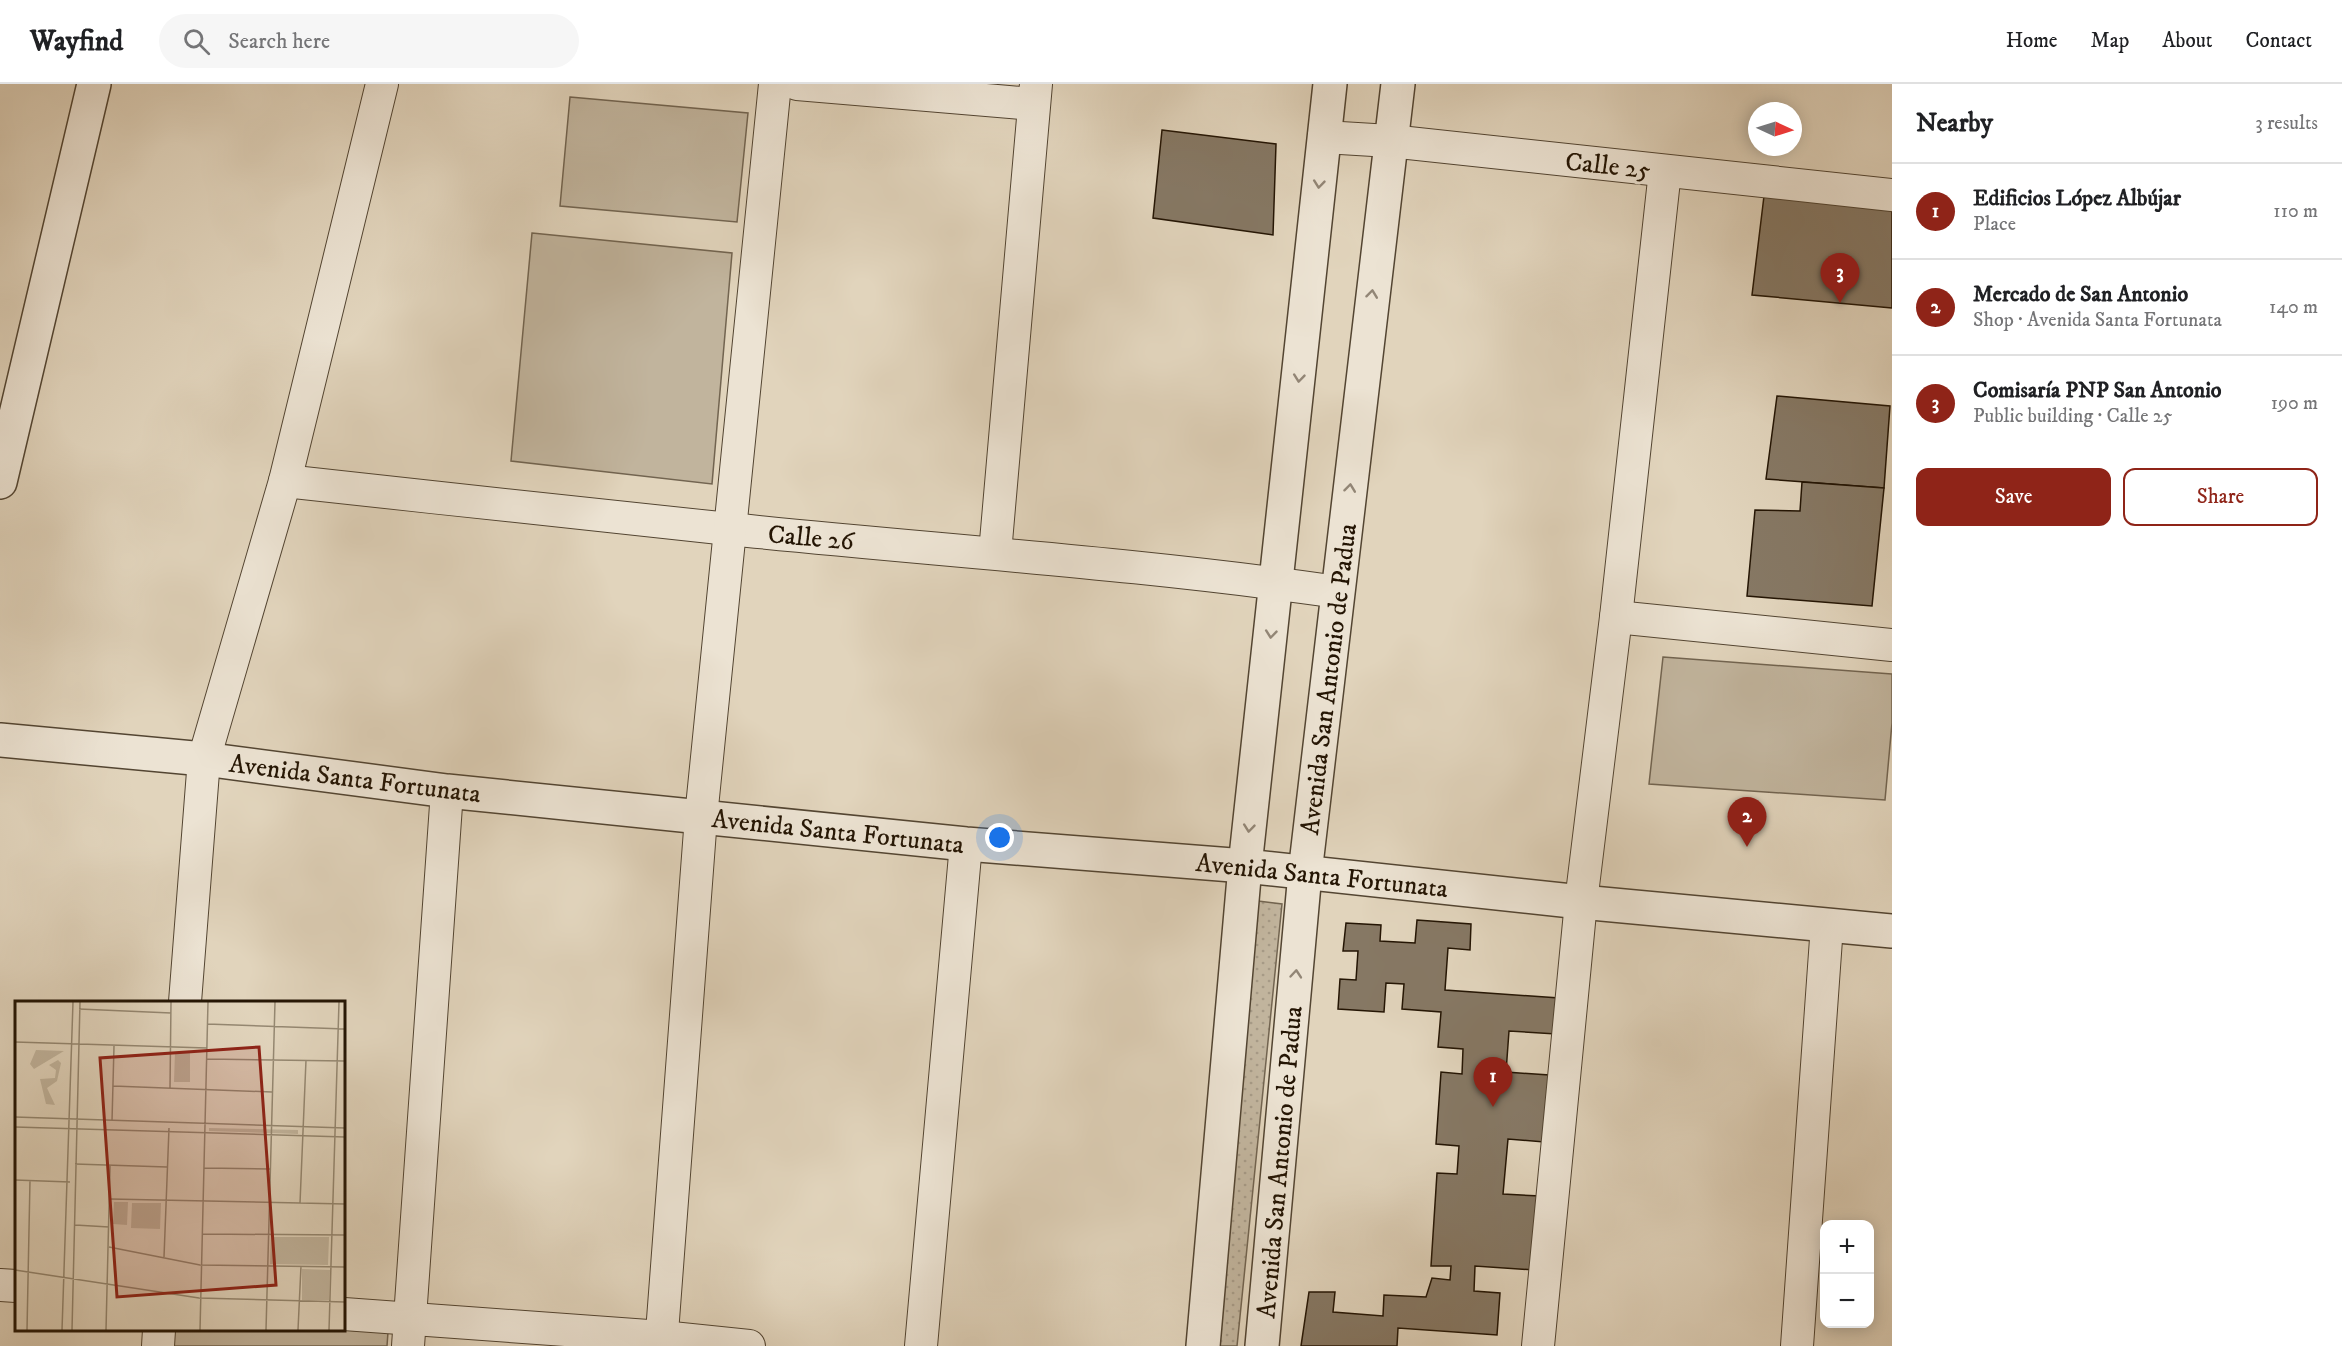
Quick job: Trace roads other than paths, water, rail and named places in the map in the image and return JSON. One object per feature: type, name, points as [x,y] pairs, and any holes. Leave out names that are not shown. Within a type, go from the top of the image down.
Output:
[{"type":"street","points":[[0,482],[94,84]]},
{"type":"street","points":[[185,1001],[204,759],[285,481],[382,84]]},
{"type":"street","points":[[662,1341],[701,817],[775,84]]},
{"type":"street","points":[[797,84],[1034,94],[995,553]]},
{"type":"street","points":[[1203,1346],[1245,866],[1330,84]]},
{"type":"street","name":"Avenida San Antonio de Padua","points":[[1262,1346],[1305,873],[1398,84]]},
{"type":"street","name":"Calle 25","points":[[1324,137],[1390,141],[1892,195]]},
{"type":"street","points":[[1538,1346],[1581,902],[1616,617],[1665,171]]},
{"type":"street","name":"Calle 26","points":[[285,481],[730,530],[995,553],[1276,583],[1338,592]]},
{"type":"street","points":[[1616,617],[1892,645]]},
{"type":"street","name":"Avenida Santa Fortunata","points":[[0,740],[204,759],[447,791],[966,844],[1245,866],[1581,902],[1892,931]]},
{"type":"street","points":[[409,1332],[447,791]]},
{"type":"street","points":[[921,1346],[966,844]]},
{"type":"street","points":[[1797,1346],[1827,925]]},
{"type":"street","points":[[0,1285],[15,1286]]},
{"type":"street","points":[[345,1314],[409,1332],[749,1346]]},
{"type":"street","points":[[158,1346],[159,1331]]},
{"type":"place","name":"Comisaría PNP San Antonio","points":[[1840,303]]},
{"type":"place","name":"Mercado de San Antonio","points":[[1747,847]]},
{"type":"place","name":"Edificios López Albújar","points":[[1493,1107]]}]
